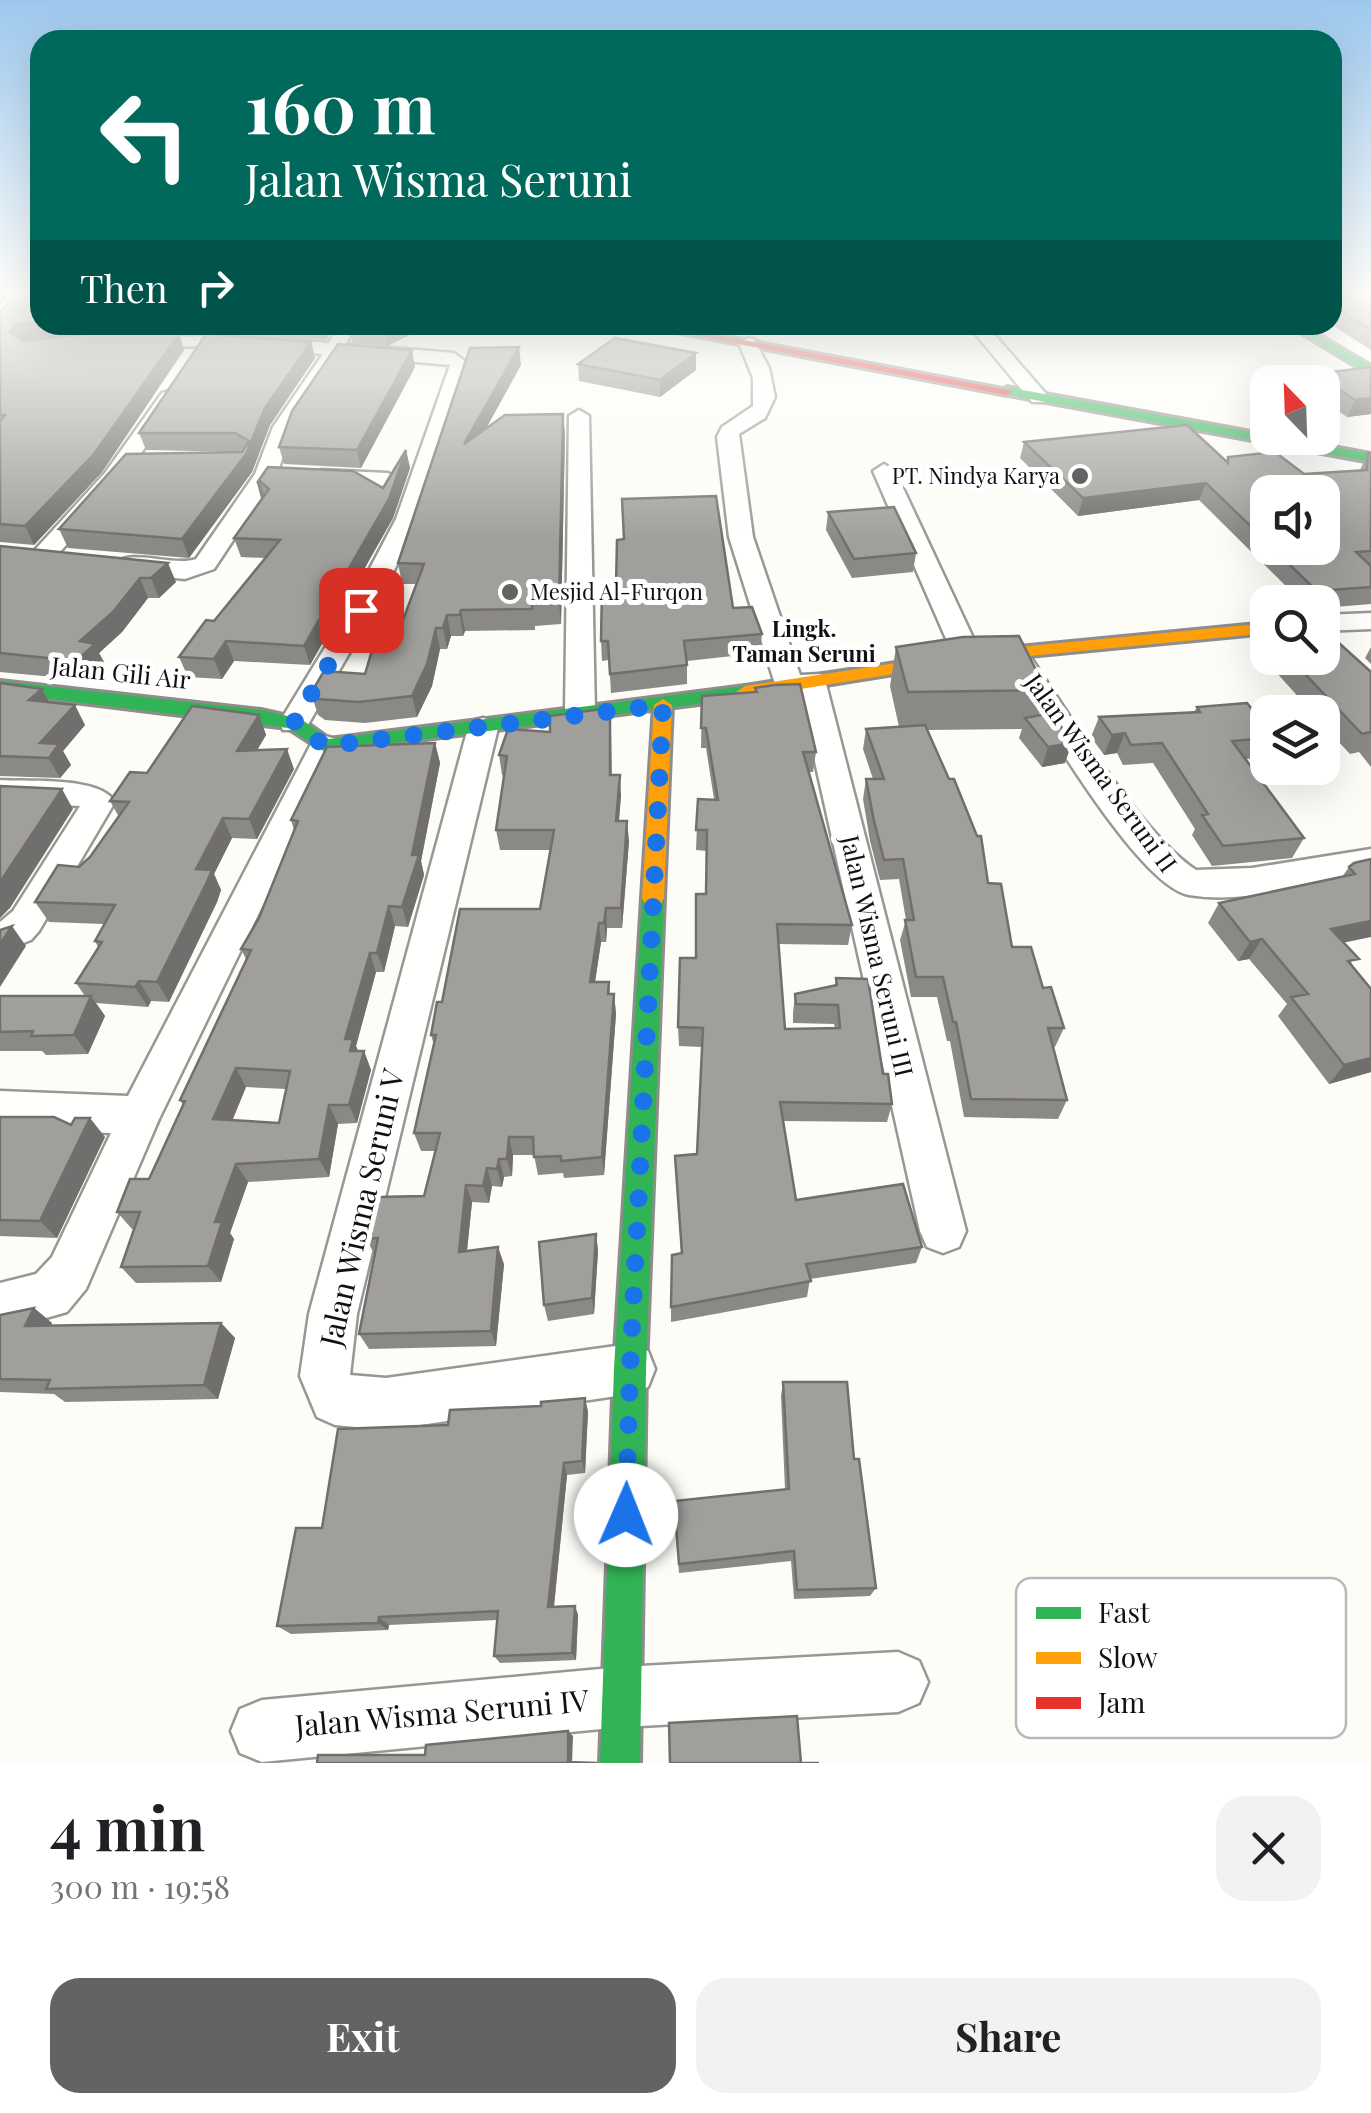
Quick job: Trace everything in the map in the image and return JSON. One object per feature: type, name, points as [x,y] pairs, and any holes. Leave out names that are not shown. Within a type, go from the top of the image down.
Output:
[{"type":"street","points":[[42,558],[124,462],[182,376]]},
{"type":"street","points":[[14,554],[196,569],[205,564],[283,475],[283,427],[317,376]]},
{"type":"street","points":[[0,1307],[57,1290],[69,1273],[310,735],[361,610],[408,519],[456,376]]},
{"type":"street","name":"Jalan Wisma Seruni III","points":[[764,376],[762,407],[729,431],[728,437],[741,537],[800,682],[943,1231]]},
{"type":"street","points":[[924,376],[1371,458]]},
{"type":"street","points":[[1021,376],[1039,398]]},
{"type":"street","points":[[579,416],[580,714]]},
{"type":"street","points":[[124,462],[157,461]]},
{"type":"street","points":[[884,471],[968,657]]},
{"type":"street","points":[[283,475],[388,480]]},
{"type":"street","points":[[1340,622],[1371,621]]},
{"type":"street","name":"Jalan Gili Air","points":[[0,687],[261,716],[310,735],[483,728],[663,705],[968,657],[1250,630]]},
{"type":"street","name":"Jalan Wisma Seruni II","points":[[1015,655],[1122,811],[1172,875],[1196,883],[1371,860]]},
{"type":"street","name":"Jalan Wisma Seruni IV","points":[[620,1763],[630,1369],[663,705]]},
{"type":"street","name":"Jalan Wisma Seruni V","points":[[483,728],[333,1314],[325,1376],[336,1400],[386,1404],[630,1369]]},
{"type":"street","points":[[0,791],[88,796],[99,802],[26,921],[9,936],[0,938]]},
{"type":"street","points":[[0,1110],[140,1115]]},
{"type":"street","name":"Jalan Wisma Seruni IV","points":[[262,1731],[622,1697],[898,1682]]},
{"type":"building","points":[[0,376],[149,376],[94,454],[25,526],[0,524],[0,421],[5,415],[0,415]]},
{"type":"building","points":[[177,376],[287,376],[265,408],[246,454],[182,539],[59,529],[126,454],[242,452],[249,441],[235,433],[139,433]]},
{"type":"building","points":[[316,376],[398,376],[357,450],[279,447],[292,411]]},
{"type":"building","points":[[461,376],[502,376],[464,444],[505,415],[563,414],[559,603],[532,604],[532,609],[461,610],[460,615],[447,615],[443,628],[436,628],[427,664],[412,696],[359,702],[318,699],[311,693],[324,671],[365,674],[376,637],[397,636],[424,564],[398,563]]},
{"type":"building","points":[[1340,376],[1371,376],[1371,398],[1355,400],[1340,390]]},
{"type":"building","points":[[1187,425],[1228,463],[1228,457],[1279,455],[1304,474],[1367,470],[1371,453],[1371,551],[1356,552],[1371,566],[1371,587],[1340,589],[1340,585],[1311,585],[1290,565],[1340,565],[1340,475],[1250,475],[1250,526],[1206,483],[1083,498],[1024,442]]},
{"type":"building","points":[[406,450],[389,499],[304,646],[226,641],[214,659],[179,657],[206,620],[214,621],[280,540],[234,538],[269,489],[260,481],[257,483],[268,467],[353,471],[383,488]]},
{"type":"building","points":[[716,496],[733,608],[752,607],[762,634],[684,641],[687,665],[610,674],[608,641],[601,641],[602,587],[616,586],[617,540],[624,539],[622,499]]},
{"type":"building","points":[[894,507],[916,553],[854,559],[828,512]]},
{"type":"building","points":[[0,546],[168,563],[151,578],[140,578],[113,612],[80,641],[95,644],[76,661],[0,653]]},
{"type":"building","points":[[1019,636],[1046,690],[908,692],[896,647],[963,637]]},
{"type":"building","points":[[1340,644],[1371,672],[1371,732],[1362,734],[1340,711],[1340,695],[1325,695],[1306,675],[1340,675]]},
{"type":"building","points":[[0,683],[42,689],[29,700],[75,705],[40,743],[59,744],[49,758],[0,756]]},
{"type":"building","points":[[800,684],[816,752],[803,752],[852,925],[777,924],[785,1029],[840,1028],[838,1005],[796,1004],[795,994],[837,985],[836,978],[868,979],[883,1074],[888,1074],[892,1104],[780,1102],[796,1200],[903,1184],[922,1247],[806,1264],[811,1281],[671,1307],[672,1255],[682,1253],[675,1156],[697,1154],[703,1028],[678,1027],[680,958],[696,958],[696,894],[706,894],[707,830],[696,830],[698,799],[718,800],[706,728],[701,728],[702,696]]},
{"type":"building","points":[[1247,703],[1250,740],[1232,741],[1250,765],[1250,785],[1265,785],[1304,838],[1223,846],[1202,815],[1208,814],[1162,743],[1131,745],[1125,733],[1112,735],[1099,717],[1200,712],[1197,707]]},
{"type":"building","points":[[192,706],[259,715],[237,751],[287,749],[249,819],[223,818],[196,869],[212,870],[157,982],[139,981],[135,987],[76,983],[102,942],[95,941],[115,905],[35,902],[58,865],[79,867],[90,857],[129,802],[110,801],[130,772],[147,773]]},
{"type":"building","points":[[610,708],[610,775],[620,775],[616,821],[627,821],[621,908],[606,908],[604,923],[599,923],[590,982],[609,982],[608,994],[614,994],[602,1157],[561,1161],[561,1156],[534,1157],[533,1137],[509,1137],[507,1159],[499,1159],[497,1169],[487,1168],[483,1186],[466,1185],[459,1252],[498,1247],[491,1331],[359,1334],[378,1238],[366,1239],[377,1197],[424,1196],[440,1133],[414,1133],[436,1035],[431,1035],[437,1002],[442,1002],[460,909],[540,909],[554,830],[496,830],[507,756],[499,755],[508,729],[550,732],[550,716]]},
{"type":"building","points":[[1052,713],[1072,743],[1048,747],[1025,718]]},
{"type":"building","points":[[925,725],[949,779],[954,779],[977,836],[981,836],[988,883],[1001,884],[1012,947],[1031,947],[1043,988],[1051,987],[1064,1028],[1048,1028],[1067,1100],[971,1099],[943,977],[916,977],[905,920],[914,920],[903,859],[884,860],[866,779],[884,779],[866,729]]},
{"type":"building","points":[[435,743],[412,855],[419,855],[402,907],[389,906],[377,953],[370,953],[345,1039],[353,1039],[350,1051],[364,1051],[349,1105],[329,1105],[319,1159],[236,1164],[215,1222],[222,1222],[208,1266],[121,1267],[140,1212],[117,1212],[130,1179],[149,1179],[185,1101],[180,1100],[251,950],[241,949],[259,918],[298,821],[291,820],[327,747]],"holes":[[[236,1068],[290,1071],[279,1123],[213,1119]]]},
{"type":"building","points":[[0,786],[62,789],[0,882]]},
{"type":"building","points":[[1371,859],[1371,921],[1331,929],[1359,959],[1348,961],[1371,989],[1371,1058],[1344,1065],[1291,997],[1308,994],[1262,939],[1250,942],[1219,903],[1355,874],[1349,867]]},
{"type":"building","points":[[12,926],[0,944],[0,930]]},
{"type":"building","points":[[0,996],[91,996],[74,1035],[31,1036],[33,1031],[0,1032]]},
{"type":"building","points":[[0,1117],[54,1117],[71,1125],[75,1118],[90,1118],[40,1221],[0,1220]]},
{"type":"building","points":[[596,1234],[592,1298],[544,1305],[539,1242]]},
{"type":"building","points":[[34,1308],[25,1326],[221,1323],[204,1385],[46,1389],[50,1380],[0,1379],[0,1315]]},
{"type":"building","points":[[783,1382],[847,1382],[854,1459],[859,1459],[876,1588],[797,1590],[794,1551],[679,1564],[674,1501],[789,1489]]},
{"type":"building","points":[[585,1398],[582,1461],[564,1463],[548,1607],[575,1606],[572,1653],[494,1656],[498,1611],[379,1617],[378,1623],[277,1626],[296,1528],[322,1528],[338,1429],[448,1425],[450,1410],[541,1406],[541,1402]]},
{"type":"building","points":[[797,1716],[801,1763],[670,1763],[669,1723]]},
{"type":"building","points":[[568,1731],[568,1762],[597,1763],[317,1763],[318,1755],[425,1755],[426,1745]]},
{"type":"traffic: fast","points":[[1007,391],[1371,458]]},
{"type":"traffic: fast","points":[[0,687],[261,716],[294,723],[325,746],[745,692]]},
{"type":"traffic: fast","points":[[620,1763],[630,1369],[653,898]]},
{"type":"traffic: slow","points":[[745,692],[968,657],[1250,630]]},
{"type":"traffic: slow","points":[[653,898],[663,705]]},
{"type":"traffic: jam","points":[[926,376],[1007,391]]},
{"type":"place","name":"PT. Nindya Karya","points":[[1080,476]]},
{"type":"place","name":"Mesjid Al-Furqon","points":[[510,592]]},
{"type":"district","name":"Lingk. Taman Seruni","points":[[804,642]]},
{"type":"route","points":[[361,610],[294,723],[325,746],[663,705],[626,1515]]}]
